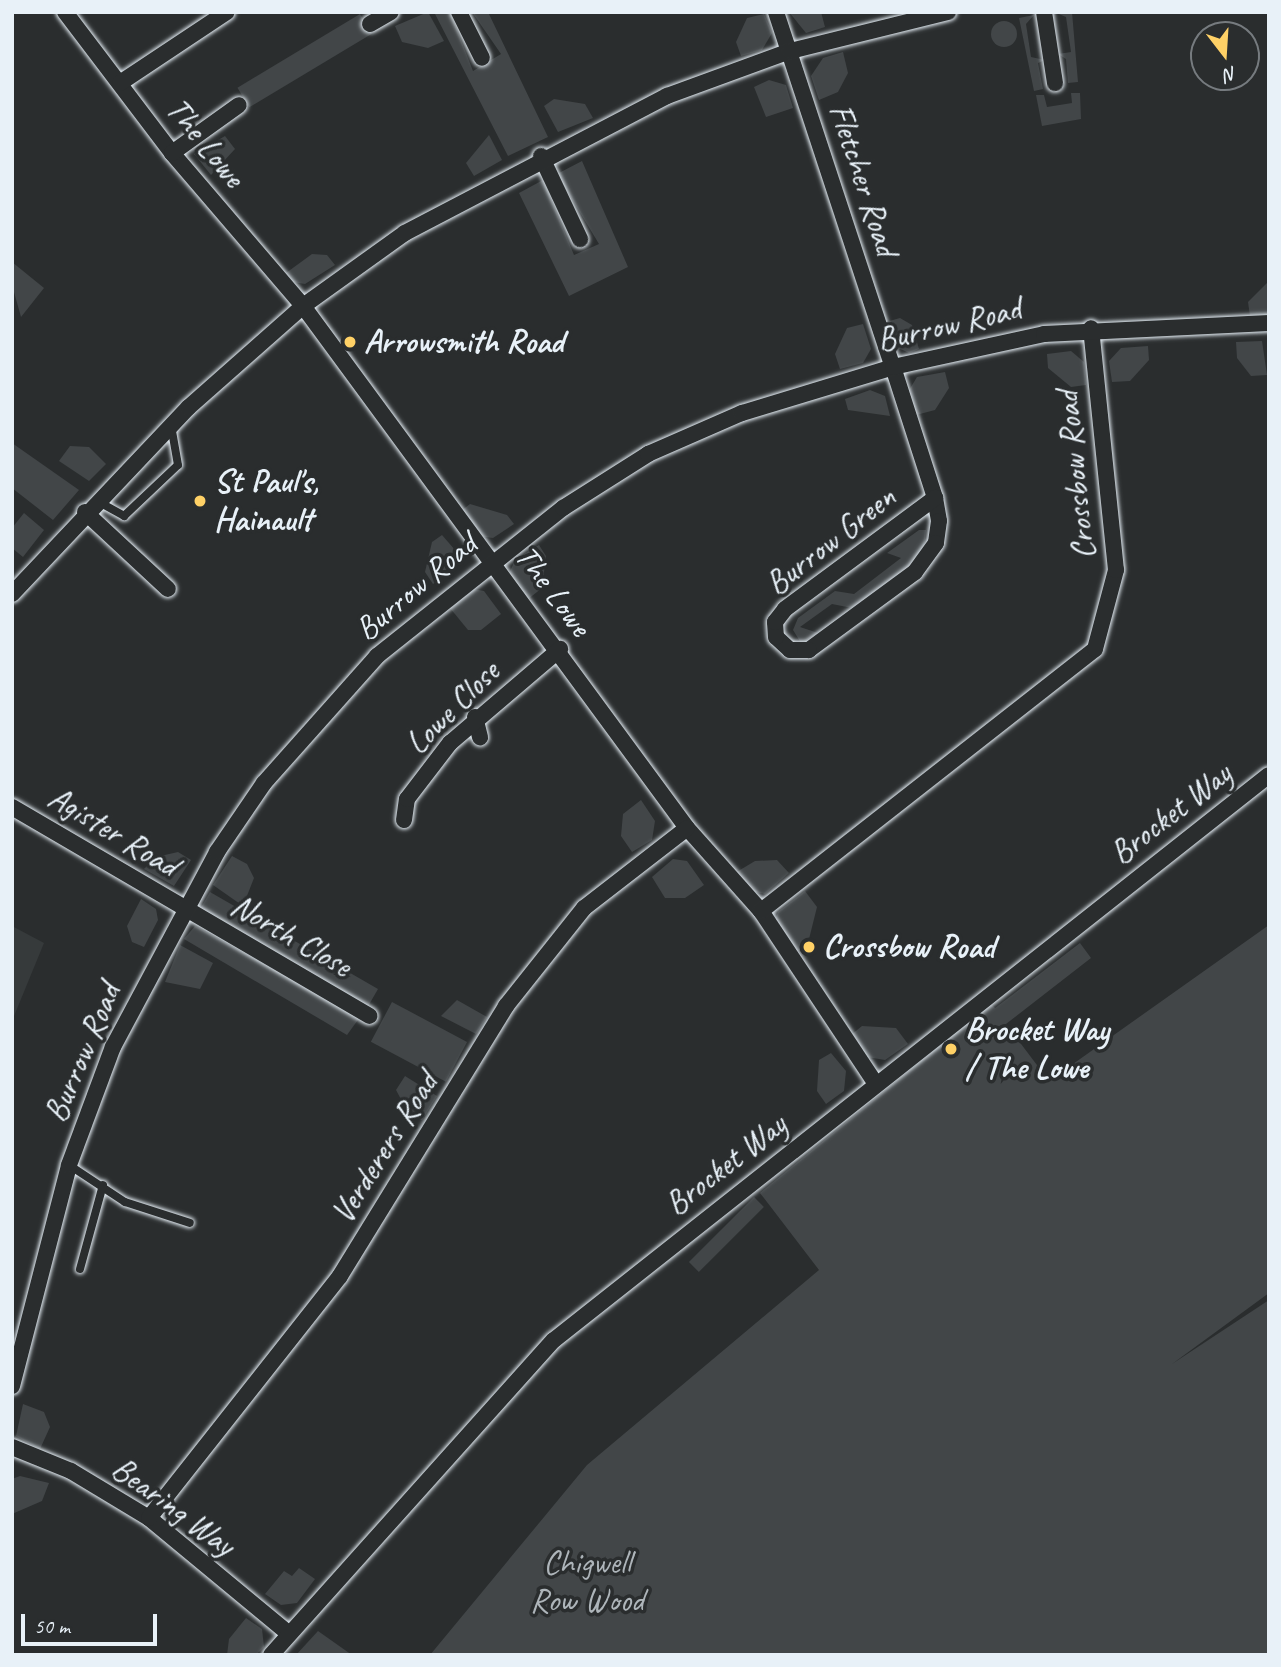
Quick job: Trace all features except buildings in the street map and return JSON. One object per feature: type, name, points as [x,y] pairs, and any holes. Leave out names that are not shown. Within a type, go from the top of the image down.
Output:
[{"type":"street","name":"The Lowe","points":[[65,12],[172,153],[303,306],[560,649],[687,828],[761,911],[876,1084]]},
{"type":"street","points":[[120,83],[227,12]]},
{"type":"street","points":[[370,24],[391,12]]},
{"type":"street","points":[[458,12],[482,58]]},
{"type":"street","name":"Fletcher Road","points":[[776,12],[893,367]]},
{"type":"street","points":[[12,594],[85,512],[171,426],[303,306],[405,233],[541,156],[667,96],[790,51],[948,12]]},
{"type":"street","points":[[1044,12],[1055,83]]},
{"type":"street","points":[[172,153],[239,105]]},
{"type":"street","points":[[541,156],[580,239]]},
{"type":"street","name":"Burrow Road","points":[[12,1386],[69,1165],[113,1047],[183,908],[264,783],[377,656],[493,560],[648,454],[742,413],[893,367],[1091,328],[1269,323]]},
{"type":"street","name":"Crossbow Road","points":[[761,911],[1095,649],[1116,570],[1091,328]]},
{"type":"street","name":"Burrow Green","points":[[893,367],[935,498],[936,543],[915,572],[809,650],[790,650],[776,637],[775,622],[785,609],[935,498]]},
{"type":"street","points":[[85,512],[168,589]]},
{"type":"street","name":"Lowe Close","points":[[404,820],[407,799],[475,717],[560,649]]},
{"type":"street","points":[[475,717],[480,737]]},
{"type":"street","name":"Brocket Way","points":[[271,1655],[554,1339],[1269,775]]},
{"type":"street","name":"Agister Road","points":[[12,807],[183,908]]},
{"type":"street","name":"Verderers Road","points":[[149,1518],[340,1276],[506,1006],[584,908],[687,828]]},
{"type":"street","name":"North Close","points":[[183,908],[369,1016]]},
{"type":"street","name":"Bearing Way","points":[[12,1447],[71,1471],[149,1518],[288,1633]]},
{"type":"lane","points":[[97,500],[124,516],[145,498],[178,464],[171,426]]},
{"type":"lane","points":[[69,1165],[125,1202],[190,1223]]},
{"type":"lane","points":[[80,1269],[103,1185]]},
{"type":"shaded area","points":[[12,926],[44,943],[12,1021]]},
{"type":"green space","points":[[428,12],[444,41],[428,48],[402,42],[395,26]]},
{"type":"green space","points":[[434,12],[450,12],[473,71],[501,54],[472,12],[488,12],[548,137],[508,156]]},
{"type":"green space","points":[[789,12],[821,12],[825,27],[806,33]]},
{"type":"green space","points":[[1054,12],[1072,12],[1078,82],[1068,83],[1066,59],[1058,54],[1071,52],[1066,17]]},
{"type":"green space","points":[[360,14],[372,34],[249,107],[237,88]]},
{"type":"green space","points":[[764,14],[772,33],[762,50],[741,56],[736,42],[747,18]]},
{"type":"green space","points":[[1034,15],[1026,24],[1031,57],[1045,60],[1038,63],[1043,89],[1034,91],[1019,18]]},
{"type":"green space","points":[[1004,21],[1013,25],[1017,34],[1013,43],[1004,47],[995,43],[991,34],[995,25]]},
{"type":"green space","points":[[843,52],[848,73],[838,92],[819,100],[811,76],[823,58]]},
{"type":"green space","points":[[769,80],[786,85],[793,108],[766,117],[754,87]]},
{"type":"green space","points":[[1071,93],[1080,93],[1081,119],[1042,126],[1036,95],[1044,95],[1047,107],[1072,103]]},
{"type":"green space","points":[[554,99],[585,104],[593,118],[558,132],[544,106]]},
{"type":"green space","points":[[489,135],[502,160],[474,176],[466,163]]},
{"type":"green space","points":[[225,136],[235,149],[211,175],[194,154]]},
{"type":"green space","points":[[582,161],[628,267],[569,296],[519,193],[543,180],[574,255],[599,244],[557,174]]},
{"type":"green space","points":[[312,254],[327,255],[335,265],[305,284],[293,282],[286,273]]},
{"type":"green space","points":[[12,262],[44,288],[21,317],[12,285]]},
{"type":"green space","points":[[1269,281],[1269,316],[1250,316],[1248,302]]},
{"type":"green space","points":[[900,318],[912,325],[919,349],[909,353],[892,345],[886,322]]},
{"type":"green space","points":[[863,324],[871,349],[863,363],[840,369],[835,354],[847,328]]},
{"type":"green space","points":[[1262,341],[1267,375],[1251,376],[1237,358],[1236,342]]},
{"type":"green space","points":[[1148,346],[1149,360],[1130,381],[1112,382],[1109,361],[1121,348]]},
{"type":"green space","points":[[1071,351],[1084,362],[1086,385],[1071,387],[1048,368],[1047,354]]},
{"type":"green space","points":[[945,372],[949,388],[935,410],[916,415],[908,392],[917,377]]},
{"type":"green space","points":[[870,390],[885,396],[890,416],[848,410],[845,399]]},
{"type":"green space","points":[[12,443],[79,490],[53,520],[12,488]]},
{"type":"green space","points":[[70,446],[89,447],[106,464],[89,481],[59,461]]},
{"type":"green space","points":[[470,504],[507,515],[514,524],[493,538],[479,536],[461,511]]},
{"type":"green space","points":[[24,513],[44,530],[23,557],[12,548],[12,528]]},
{"type":"green space","points":[[919,530],[926,530],[924,547],[908,567],[852,608],[832,604],[800,627],[818,633],[801,643],[793,630],[798,618],[835,591],[854,594],[901,558],[887,553]]},
{"type":"green space","points":[[442,535],[455,550],[450,573],[433,584],[425,572],[432,542]]},
{"type":"green space","points":[[539,545],[546,556],[542,588],[527,600],[509,574],[515,560]]},
{"type":"green space","points":[[473,589],[484,591],[501,614],[481,630],[468,630],[450,608]]},
{"type":"green space","points":[[641,800],[655,821],[652,840],[632,852],[621,836],[623,814]]},
{"type":"green space","points":[[178,852],[191,860],[174,886],[144,869],[156,857]]},
{"type":"green space","points":[[232,856],[247,864],[254,878],[243,906],[213,885]]},
{"type":"green space","points":[[673,859],[687,861],[704,885],[685,898],[665,898],[652,877]]},
{"type":"green space","points":[[777,860],[789,873],[765,894],[750,891],[735,873],[755,861]]},
{"type":"green space","points":[[805,891],[817,907],[808,943],[797,952],[774,923],[778,912]]},
{"type":"green space","points":[[210,892],[378,989],[368,1007],[200,910]]},
{"type":"green space","points":[[141,899],[156,909],[158,920],[144,947],[132,942],[127,926]]},
{"type":"green space","name":"Chigwell Row Wood","points":[[1269,925],[1269,1293],[1172,1364],[1269,1300],[1269,1655],[430,1655],[587,1465],[819,1270],[760,1193],[991,1004],[995,1008],[1080,943],[1091,958],[1006,1024],[1049,1081]]},
{"type":"green space","points":[[195,926],[360,1017],[347,1035],[184,939]]},
{"type":"green space","points":[[180,945],[213,963],[200,989],[165,982]]},
{"type":"green space","points":[[457,1000],[487,1017],[476,1034],[441,1016]]},
{"type":"green space","points":[[392,1002],[467,1042],[446,1082],[371,1042]]},
{"type":"green space","points":[[862,1026],[896,1028],[908,1044],[885,1060],[867,1057],[851,1035]]},
{"type":"green space","points":[[831,1053],[846,1071],[844,1091],[826,1104],[817,1091],[819,1060]]},
{"type":"green space","points":[[405,1076],[437,1096],[422,1120],[410,1116],[396,1090]]},
{"type":"green space","points":[[754,1197],[764,1207],[699,1272],[689,1262]]},
{"type":"green space","points":[[23,1404],[44,1412],[50,1427],[40,1449],[16,1436]]},
{"type":"green space","points":[[20,1476],[49,1483],[42,1501],[12,1514],[12,1479]]},
{"type":"green space","points":[[299,1568],[315,1579],[297,1603],[281,1605],[265,1594],[284,1571],[292,1576]]},
{"type":"green space","points":[[246,1618],[262,1629],[264,1647],[256,1655],[227,1655],[229,1639]]},
{"type":"green space","points":[[318,1631],[352,1655],[296,1655]]},
{"type":"place","name":"Arrowsmith Road","points":[[350,342]]},
{"type":"place","name":"St Paul's, Hainault","points":[[200,501]]},
{"type":"place","name":"Crossbow Road","points":[[809,947]]},
{"type":"place","name":"Brocket Way / The Lowe","points":[[951,1049]]}]
